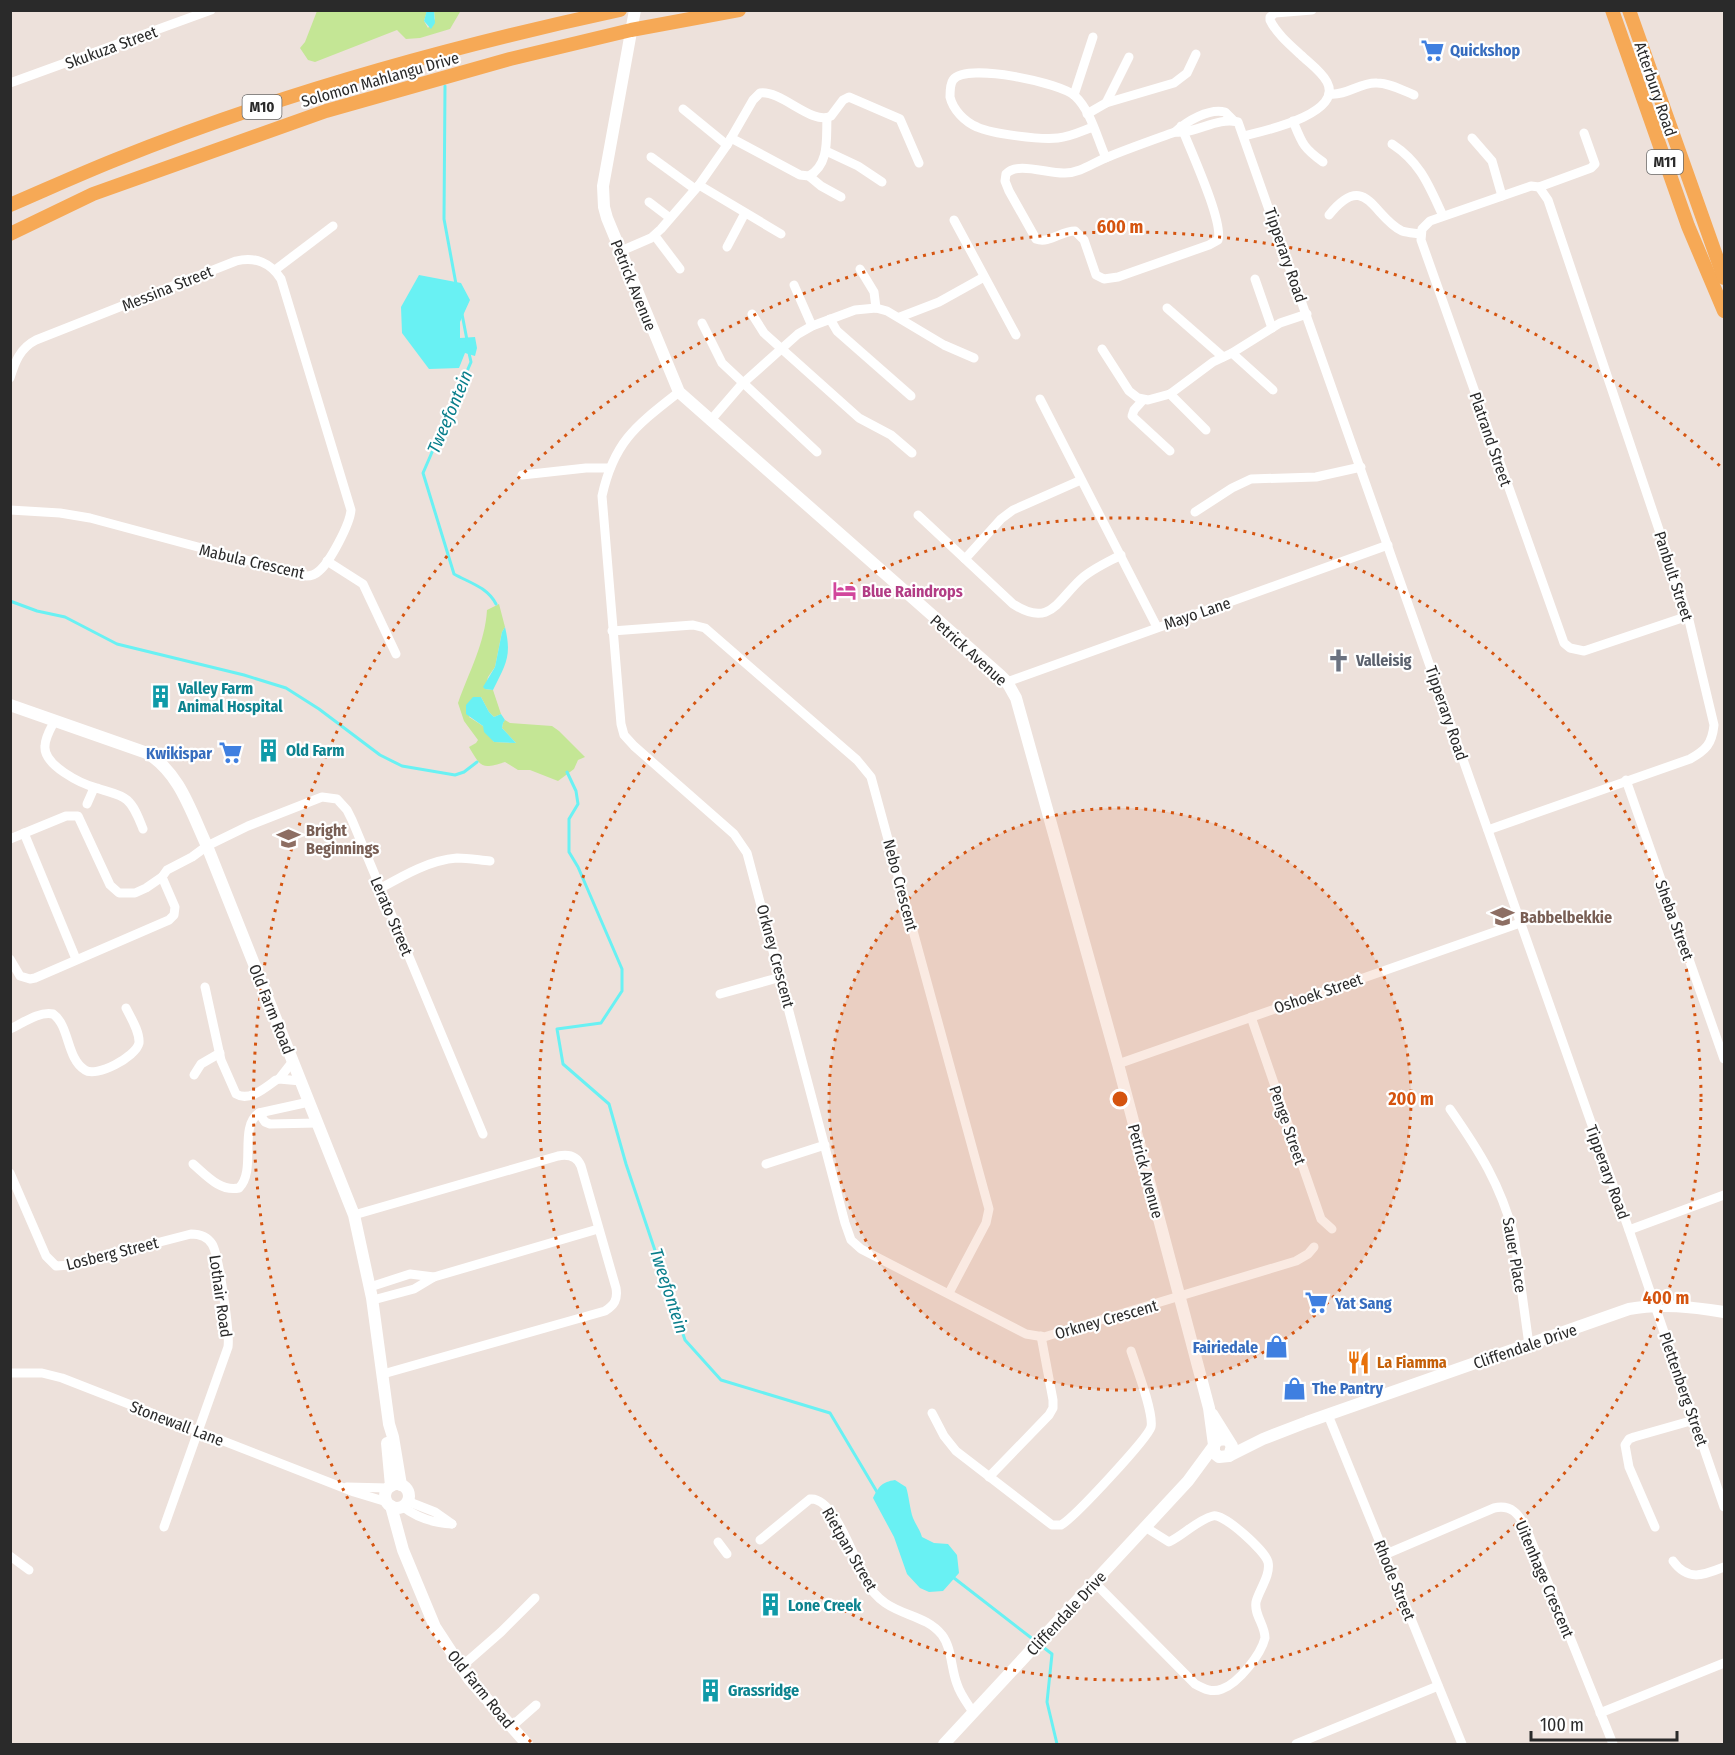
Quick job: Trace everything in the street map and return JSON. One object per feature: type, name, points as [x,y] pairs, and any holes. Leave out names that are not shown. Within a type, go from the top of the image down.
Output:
[{"type":"main road","name":"Solomon Mahlangu Drive","points":[[10,205],[116,160],[232,117],[355,77],[503,36],[620,10]]},
{"type":"main road","name":"Solomon Mahlangu Drive","points":[[10,234],[93,194],[326,111],[510,59],[631,30],[739,10]]},
{"type":"main road","name":"Atterbury Road","points":[[1612,10],[1688,226],[1725,311]]},
{"type":"main road","name":"Atterbury Road","points":[[1629,10],[1725,278]]},
{"type":"street","name":"Skukuza Street","points":[[10,83],[211,10]]},
{"type":"street","name":"Petrick Avenue","points":[[635,10],[603,197],[607,218],[679,392],[1007,682],[1016,698],[1118,1064],[1209,1408],[1213,1446]]},
{"type":"street","points":[[1244,136],[1293,121],[1322,107],[1327,102],[1329,94],[1327,82],[1323,76],[1284,38],[1270,20],[1275,13],[1312,10]]},
{"type":"street","points":[[1074,95],[1093,37]]},
{"type":"street","points":[[1087,114],[1106,104],[1174,83],[1187,73],[1197,54]]},
{"type":"street","points":[[1106,104],[1129,57]]},
{"type":"street","points":[[1093,127],[1068,137],[1049,138],[979,128],[966,120],[954,108],[950,93],[953,80],[965,73],[976,72],[1062,88],[1074,95],[1087,114],[1093,127],[1106,158]]},
{"type":"street","points":[[1329,94],[1340,94],[1374,82],[1387,84],[1414,95]]},
{"type":"street","points":[[621,251],[655,236],[697,187],[729,142],[753,100],[760,93],[774,95],[813,115],[827,118]]},
{"type":"street","points":[[809,176],[818,169],[826,151],[827,118],[843,100],[849,97],[895,115],[903,122],[919,163]]},
{"type":"street","points":[[683,109],[729,142],[809,176],[841,197]]},
{"type":"street","name":"Tipperary Road","points":[[1180,130],[1236,121],[1244,136],[1654,1305]]},
{"type":"street","points":[[1293,121],[1304,147],[1323,162]]},
{"type":"street","points":[[1180,130],[1210,203],[1219,234],[1218,240],[1128,274],[1104,279],[1094,272],[1084,240],[1078,232],[1067,231],[1043,241],[1033,236],[1008,191],[1005,177],[1008,171],[1019,168],[1057,173],[1073,172],[1106,158],[1180,130]]},
{"type":"street","points":[[1329,215],[1343,198],[1355,196],[1374,204],[1399,229],[1421,234],[1422,229],[1430,221],[1594,167],[1595,164],[1584,133]]},
{"type":"street","points":[[1472,138],[1491,161],[1502,196]]},
{"type":"street","points":[[1392,144],[1410,157],[1422,172],[1443,216]]},
{"type":"street","points":[[826,151],[858,166],[882,182]]},
{"type":"street","points":[[651,157],[697,187],[781,234]]},
{"type":"street","name":"Panbult Street","points":[[1488,830],[1690,759],[1704,751],[1713,737],[1714,725],[1688,616],[1548,200],[1539,187]]},
{"type":"street","points":[[649,202],[670,218]]},
{"type":"street","points":[[727,247],[745,213]]},
{"type":"street","points":[[954,220],[1016,335]]},
{"type":"street","points":[[275,270],[333,226]]},
{"type":"street","name":"Platrand Street","points":[[1421,234],[1421,240],[1564,643],[1570,648],[1584,651],[1688,616]]},
{"type":"street","points":[[655,236],[680,269]]},
{"type":"street","name":"Messina Street","points":[[10,378],[24,348],[42,337],[236,261],[260,260],[275,270]]},
{"type":"street","points":[[860,269],[874,292],[876,308]]},
{"type":"street","name":"Mabula Crescent","points":[[10,510],[60,513],[90,518],[300,576],[316,574],[327,561],[347,528],[351,510],[284,286],[275,270]]},
{"type":"street","points":[[900,317],[939,302],[984,277]]},
{"type":"street","points":[[1255,279],[1272,327]]},
{"type":"street","points":[[794,285],[812,326]]},
{"type":"street","points":[[710,421],[742,384],[781,348],[812,326],[855,310],[876,308],[900,317],[944,345],[974,358]]},
{"type":"street","points":[[1167,308],[1273,390]]},
{"type":"street","points":[[752,314],[764,333],[859,418],[891,435],[912,453]]},
{"type":"street","points":[[1102,349],[1129,391],[1143,400],[1155,399],[1170,394],[1204,368],[1272,327],[1307,314]]},
{"type":"street","points":[[830,320],[837,331],[911,396]]},
{"type":"street","points":[[702,323],[716,353],[742,384],[817,452]]},
{"type":"street","name":"Orkney Crescent","points":[[679,392],[632,431],[622,444],[610,468],[602,502],[623,732],[634,746],[734,834],[744,846],[750,860],[845,1223],[854,1244],[861,1250],[1026,1334],[1041,1336],[1068,1330],[1179,1297]]},
{"type":"street","points":[[1170,394],[1206,430]]},
{"type":"street","points":[[1040,399],[1157,627]]},
{"type":"street","points":[[1143,400],[1132,416],[1170,451]]},
{"type":"street","points":[[1195,512],[1232,488],[1251,479],[1316,477],[1360,466]]},
{"type":"street","points":[[522,475],[586,468],[610,468]]},
{"type":"street","points":[[965,559],[1001,519],[1013,510],[1081,480]]},
{"type":"street","points":[[918,515],[1013,604],[1023,610],[1039,614],[1055,607],[1081,579],[1121,555]]},
{"type":"street","name":"Mayo Lane","points":[[1007,682],[1388,545]]},
{"type":"street","points":[[327,561],[363,584],[396,654]]},
{"type":"street","name":"Nebo Crescent","points":[[612,631],[693,625],[705,628],[857,760],[871,777],[989,1209],[986,1223],[949,1293]]},
{"type":"street","name":"Old Farm Road","points":[[10,705],[134,747],[160,762],[179,786],[207,846],[354,1215],[373,1300],[388,1424],[394,1443],[393,1486]]},
{"type":"street","points":[[55,720],[45,743],[47,756],[62,771],[94,788],[118,794],[128,800],[143,829]]},
{"type":"street","name":"Sheba Street","points":[[1626,780],[1725,1059]]},
{"type":"street","points":[[87,804],[94,788]]},
{"type":"street","name":"Lerato Street","points":[[207,846],[248,826],[322,797],[338,799],[347,810],[381,888],[483,1134]]},
{"type":"street","points":[[10,839],[66,816],[76,816],[81,820],[110,885],[123,895],[135,892],[162,878],[167,870],[207,846]]},
{"type":"street","points":[[24,833],[76,959]]},
{"type":"street","points":[[381,888],[412,872],[442,861],[457,858],[490,861]]},
{"type":"street","points":[[10,958],[18,974],[30,979],[172,918],[175,907],[162,878]]},
{"type":"street","name":"Oshoek Street","points":[[1118,1064],[1520,923]]},
{"type":"street","points":[[720,994],[781,977]]},
{"type":"street","points":[[205,987],[220,1053],[232,1088],[239,1096],[249,1096],[276,1080]]},
{"type":"street","points":[[10,1029],[35,1017],[53,1014],[59,1020],[80,1066],[88,1072],[97,1072],[128,1058],[138,1046],[137,1032],[126,1008]]},
{"type":"street","name":"Penge Street","points":[[1251,1017],[1321,1220],[1332,1229]]},
{"type":"street","points":[[194,1075],[201,1064],[220,1053]]},
{"type":"street","points":[[293,1061],[279,1079],[301,1081]]},
{"type":"street","points":[[193,1164],[224,1188],[239,1188],[246,1176],[249,1131],[255,1116],[259,1113],[309,1102]]},
{"type":"street","name":"Sauer Place","points":[[1450,1109],[1482,1156],[1497,1186],[1509,1219],[1514,1235],[1529,1345]]},
{"type":"street","points":[[259,1113],[265,1122],[270,1124],[317,1123]]},
{"type":"street","points":[[766,1164],[825,1145]]},
{"type":"street","points":[[354,1215],[558,1156],[569,1155],[578,1160],[581,1166],[616,1288],[616,1300],[611,1307],[585,1317],[382,1374]]},
{"type":"street","name":"Losberg Street","points":[[10,1173],[46,1256],[56,1266],[71,1265],[184,1235],[200,1235]]},
{"type":"street","points":[[1629,1230],[1725,1195]]},
{"type":"street","points":[[373,1300],[414,1289],[434,1277],[598,1229]]},
{"type":"street","name":"Lothair Road","points":[[164,1527],[226,1356],[229,1338],[213,1247],[209,1240],[200,1235]]},
{"type":"street","points":[[1179,1297],[1296,1261],[1308,1254],[1314,1247]]},
{"type":"street","points":[[370,1287],[410,1274],[434,1277]]},
{"type":"street","name":"Plettenberg Street","points":[[1654,1305],[1725,1507]]},
{"type":"street","name":"Cliffendale Drive","points":[[1188,1481],[1226,1457],[1263,1439],[1629,1309],[1671,1305],[1725,1311]]},
{"type":"street","points":[[989,1476],[1049,1415],[1053,1408],[1041,1336]]},
{"type":"street","points":[[932,1413],[950,1445],[1056,1526],[1065,1523],[1125,1460],[1147,1435],[1151,1427],[1150,1416],[1131,1351]]},
{"type":"street","name":"Stonewall Lane","points":[[10,1372],[42,1373],[62,1378],[354,1492],[397,1505]]},
{"type":"street","name":"Petrick Avenue","points":[[1209,1408],[1227,1439]]},
{"type":"street","name":"Rhode Street","points":[[1328,1415],[1462,1744]]},
{"type":"street","points":[[1655,1527],[1629,1467],[1625,1445],[1629,1439],[1634,1437],[1694,1420]]},
{"type":"street","points":[[1227,1439],[1232,1446],[1226,1457],[1215,1454],[1213,1446],[1218,1440],[1227,1439]]},
{"type":"street","name":"Cliffendale Drive","points":[[1227,1439],[1263,1439]]},
{"type":"street","name":"Cliffendale Drive","points":[[944,1744],[1188,1481],[1213,1446]]},
{"type":"street","name":"Stonewall Lane","points":[[342,1486],[393,1486]]},
{"type":"street","points":[[393,1486],[408,1493],[397,1505],[385,1495],[393,1486]]},
{"type":"street","name":"Rietpan Street","points":[[760,1540],[808,1500],[816,1498],[828,1507],[866,1582],[879,1599],[940,1633],[947,1646],[956,1683],[973,1712]]},
{"type":"street","name":"Old Farm Road","points":[[397,1505],[403,1550],[430,1618],[460,1667],[527,1744]]},
{"type":"street","name":"Uitenhage Crescent","points":[[1384,1555],[1494,1508],[1513,1510],[1518,1514],[1526,1528],[1613,1744]]},
{"type":"street","points":[[1095,1582],[1195,1684],[1203,1689],[1215,1691],[1226,1688],[1240,1677],[1257,1656],[1265,1638],[1256,1607],[1267,1571],[1266,1558],[1231,1523],[1220,1516],[1207,1518],[1168,1542],[1145,1527]]},
{"type":"street","points":[[718,1542],[727,1554]]},
{"type":"street","points":[[10,1556],[29,1570]]},
{"type":"street","points":[[1673,1561],[1683,1572],[1691,1575],[1725,1567]]},
{"type":"street","points":[[460,1667],[501,1632],[535,1598]]},
{"type":"street","points":[[1600,1713],[1725,1663]]},
{"type":"street","points":[[1296,1744],[1438,1686]]},
{"type":"street","points":[[511,1727],[536,1705]]},
{"type":"green space","points":[[317,11],[427,11],[424,21],[428,28],[435,19],[434,11],[465,11],[460,12],[450,29],[420,38],[406,39],[397,30],[315,62],[308,60],[300,48],[305,42]]},
{"type":"green space","points":[[499,604],[505,627],[495,667],[488,677],[485,689],[493,690],[501,714],[494,717],[481,697],[469,717],[483,726],[494,742],[516,743],[502,728],[505,720],[510,723],[552,726],[559,731],[585,757],[578,760],[574,769],[558,781],[530,770],[518,770],[505,762],[491,766],[482,765],[469,747],[478,740],[464,721],[458,703],[480,646],[487,610]]},
{"type":"water","points":[[427,10],[434,11],[435,23],[431,29],[424,21]]},
{"type":"water","points":[[419,275],[461,283],[470,300],[460,322],[460,338],[475,337],[477,348],[475,356],[465,353],[459,368],[429,369],[402,333],[401,307]]},
{"type":"water","points":[[505,627],[508,645],[506,660],[493,690],[485,689],[483,687],[495,667]]},
{"type":"water","points":[[473,697],[481,697],[494,717],[501,714],[505,720],[502,728],[516,743],[494,742],[484,732],[483,726],[466,714],[466,705]]},
{"type":"water","points":[[895,1480],[906,1487],[913,1518],[922,1537],[934,1543],[948,1544],[957,1555],[959,1573],[943,1591],[929,1592],[920,1588],[907,1574],[894,1537],[873,1498],[881,1485]]},
{"type":"waterway","name":"Tweefontein","points":[[445,86],[444,219],[456,284]]},
{"type":"waterway","name":"Tweefontein","points":[[462,314],[467,340]]},
{"type":"waterway","name":"Tweefontein","points":[[469,353],[471,362],[423,473],[454,574],[483,589],[496,604]]},
{"type":"waterway","points":[[10,601],[37,611],[65,617],[117,644],[244,675],[286,688],[319,709],[380,755],[402,766],[455,775],[464,772],[477,762]]},
{"type":"waterway","name":"Tweefontein","points":[[567,772],[576,791],[578,804],[569,819],[569,852],[578,867],[622,969],[622,991],[601,1023],[557,1029],[563,1064],[609,1104],[626,1164],[685,1340],[721,1380],[830,1413],[877,1492]]},
{"type":"waterway","name":"Tweefontein","points":[[954,1578],[1034,1640]]},
{"type":"waterway","name":"Tweefontein","points":[[1039,1644],[1052,1654],[1047,1702],[1057,1744]]},
{"type":"place","name":"Quickshop","points":[[1432,50]]},
{"type":"place","name":"Blue Raindrops","points":[[844,591]]},
{"type":"place","name":"Valleisig","points":[[1338,660]]},
{"type":"place","name":"Valley Farm Animal Hospital","points":[[160,697]]},
{"type":"place","name":"Old Farm","points":[[268,750]]},
{"type":"place","name":"Kwikispar","points":[[230,753]]},
{"type":"place","name":"Bright Beginnings","points":[[288,839]]},
{"type":"place","name":"Babbelbekkie","points":[[1502,917]]},
{"type":"place","name":"Yat Sang","points":[[1317,1303]]},
{"type":"place","name":"Fairiedale","points":[[1276,1347]]},
{"type":"place","name":"La Fiamma","points":[[1359,1362]]},
{"type":"place","name":"The Pantry","points":[[1294,1388]]},
{"type":"place","name":"Lone Creek","points":[[770,1605]]},
{"type":"place","name":"Grassridge","points":[[710,1690]]}]
